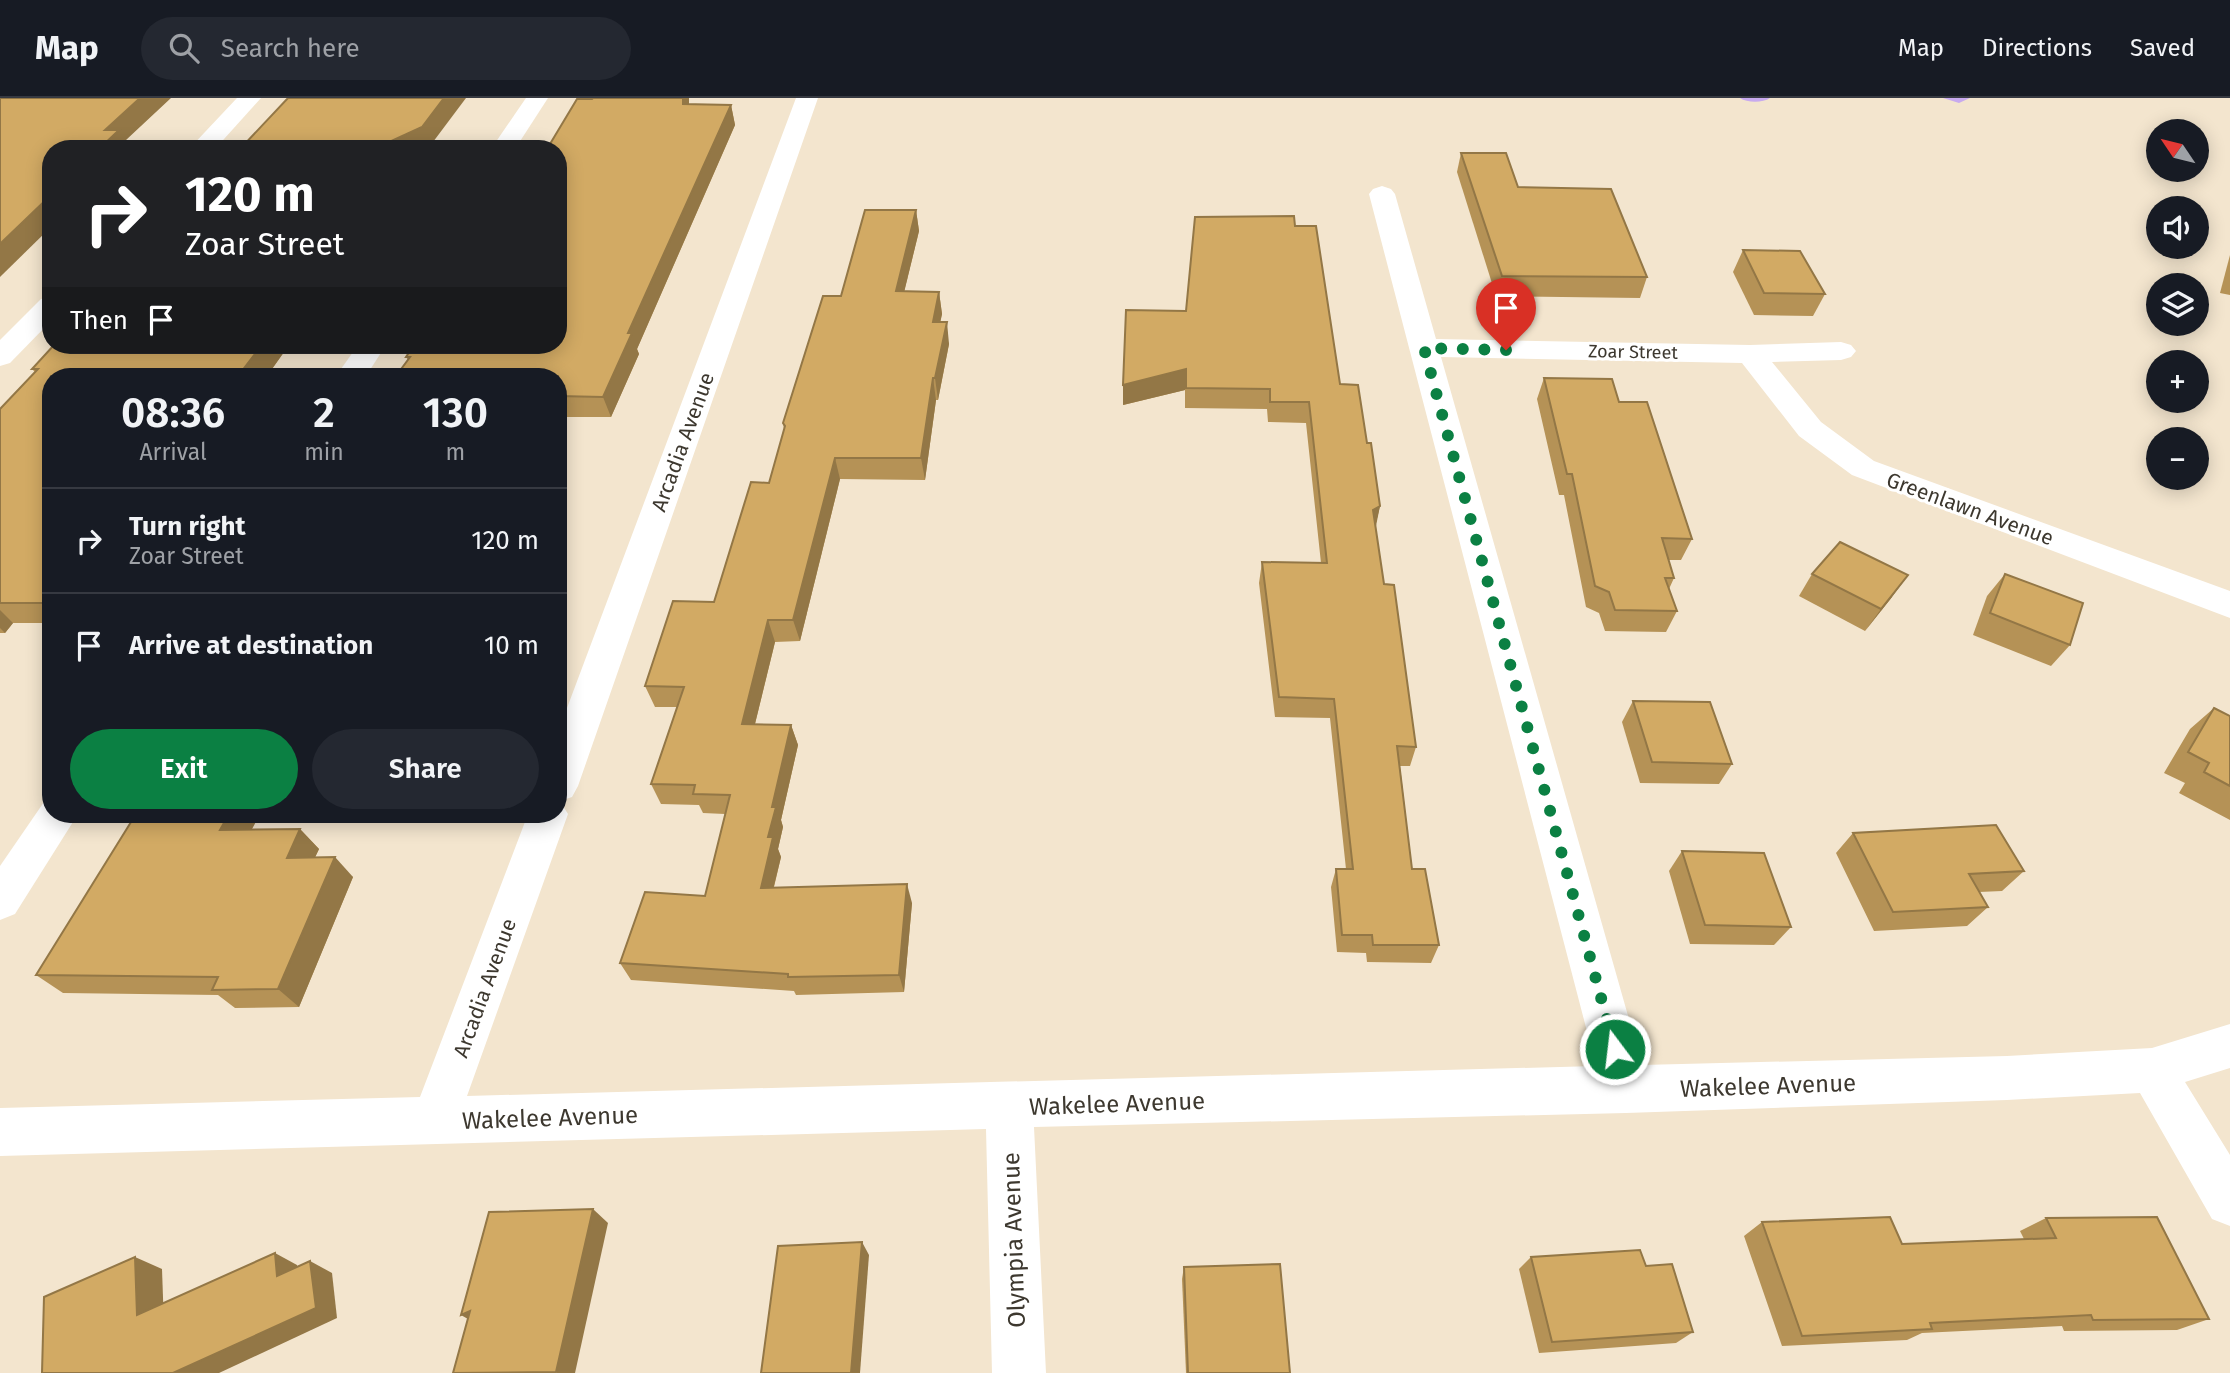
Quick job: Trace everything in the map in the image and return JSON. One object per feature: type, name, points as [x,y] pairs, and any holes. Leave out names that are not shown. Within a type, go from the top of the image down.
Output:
[{"type":"street","points":[[210,140],[250,98]]},
{"type":"street","points":[[509,140],[537,98]]},
{"type":"street","name":"Arcadia Avenue","points":[[567,761],[807,98]]},
{"type":"street","points":[[1382,194],[1626,1090]]},
{"type":"street","points":[[0,357],[42,314]]},
{"type":"street","name":"Zoar Street","points":[[1424,348],[1750,354],[1841,351]]},
{"type":"street","name":"Greenlawn Avenue","points":[[1750,354],[1810,429],[1863,468],[2230,604]]},
{"type":"street","points":[[0,901],[52,823]]},
{"type":"street","name":"Arcadia Avenue","points":[[433,1122],[461,1054],[545,823]]},
{"type":"street","name":"Wakelee Avenue","points":[[0,1132],[1009,1107],[2007,1078],[2152,1070],[2230,1046]]},
{"type":"street","points":[[2152,1070],[2230,1201]]},
{"type":"street","name":"Olympia Avenue","points":[[1009,1107],[1019,1373]]},
{"type":"building","points":[[0,98],[140,98],[105,130],[119,130],[108,140],[42,140],[42,204],[0,244]]},
{"type":"building","points":[[288,98],[444,98],[422,127],[394,140],[248,140]]},
{"type":"building","points":[[683,98],[683,104],[731,105],[628,333],[632,333],[603,397],[567,396],[567,368],[402,368],[410,357],[406,357],[408,354],[567,354],[567,140],[552,140],[577,99]]},
{"type":"building","points":[[1461,153],[1506,153],[1518,187],[1611,189],[1647,277],[1502,276]]},
{"type":"building","points":[[865,210],[916,210],[896,291],[939,292],[933,322],[947,322],[933,378],[921,458],[835,458],[793,620],[768,620],[742,724],[791,725],[772,807],[776,807],[768,837],[773,837],[761,888],[907,884],[899,975],[788,977],[788,974],[620,963],[645,892],[705,896],[730,795],[693,794],[695,785],[651,784],[684,687],[645,686],[673,601],[714,602],[751,482],[769,483],[785,426],[783,423],[823,296],[841,296]]},
{"type":"building","points":[[1294,216],[1295,226],[1316,226],[1340,384],[1358,385],[1367,443],[1371,443],[1380,506],[1373,510],[1384,584],[1394,585],[1416,747],[1397,746],[1412,869],[1425,869],[1439,945],[1373,945],[1372,935],[1342,935],[1336,869],[1353,869],[1334,699],[1279,697],[1262,562],[1327,563],[1309,402],[1270,402],[1270,389],[1186,388],[1186,369],[1123,385],[1126,310],[1186,311],[1195,217]]},
{"type":"building","points":[[1743,250],[1800,251],[1825,294],[1764,293]]},
{"type":"building","points":[[46,354],[255,354],[244,368],[42,368],[42,603],[0,603],[0,409],[38,369],[32,369]]},
{"type":"building","points":[[1544,378],[1612,379],[1619,402],[1647,402],[1692,539],[1662,538],[1674,578],[1665,578],[1677,611],[1615,610],[1609,592],[1595,586],[1572,474],[1567,474]]},
{"type":"building","points":[[1840,542],[1908,575],[1881,609],[1812,574]]},
{"type":"building","points":[[2005,574],[2083,603],[2070,645],[1990,613]]},
{"type":"building","points":[[1633,701],[1710,702],[1732,764],[1652,762]]},
{"type":"building","points":[[2214,708],[2230,716],[2230,786],[2204,772],[2209,763],[2188,752]]},
{"type":"building","points":[[130,823],[224,823],[220,830],[300,829],[287,858],[335,857],[278,989],[212,990],[218,977],[36,975]]},
{"type":"building","points":[[1996,825],[2024,871],[1969,874],[1988,907],[1893,912],[1853,833]]},
{"type":"building","points":[[1682,851],[1764,853],[1791,927],[1705,925]]},
{"type":"building","points":[[593,1209],[556,1372],[453,1373],[470,1311],[461,1315],[489,1212]]},
{"type":"building","points":[[1890,1217],[1902,1244],[2056,1238],[2046,1218],[2157,1217],[2209,1319],[2093,1320],[2091,1315],[1930,1323],[1932,1329],[1802,1336],[1762,1222]]},
{"type":"building","points":[[862,1242],[851,1373],[761,1373],[778,1246]]},
{"type":"building","points":[[1640,1250],[1646,1266],[1672,1264],[1693,1332],[1552,1342],[1531,1257]]},
{"type":"building","points":[[275,1253],[277,1276],[310,1261],[316,1308],[173,1373],[42,1373],[44,1297],[135,1257],[137,1315]]},
{"type":"building","points":[[1280,1264],[1290,1373],[1188,1373],[1184,1267]]},
{"type":"waterway","points":[[1745,98],[1765,98]]},
{"type":"waterway","points":[[1948,98],[1965,98]]},
{"type":"route","points":[[1506,350],[1424,348],[1615,1049]]}]
